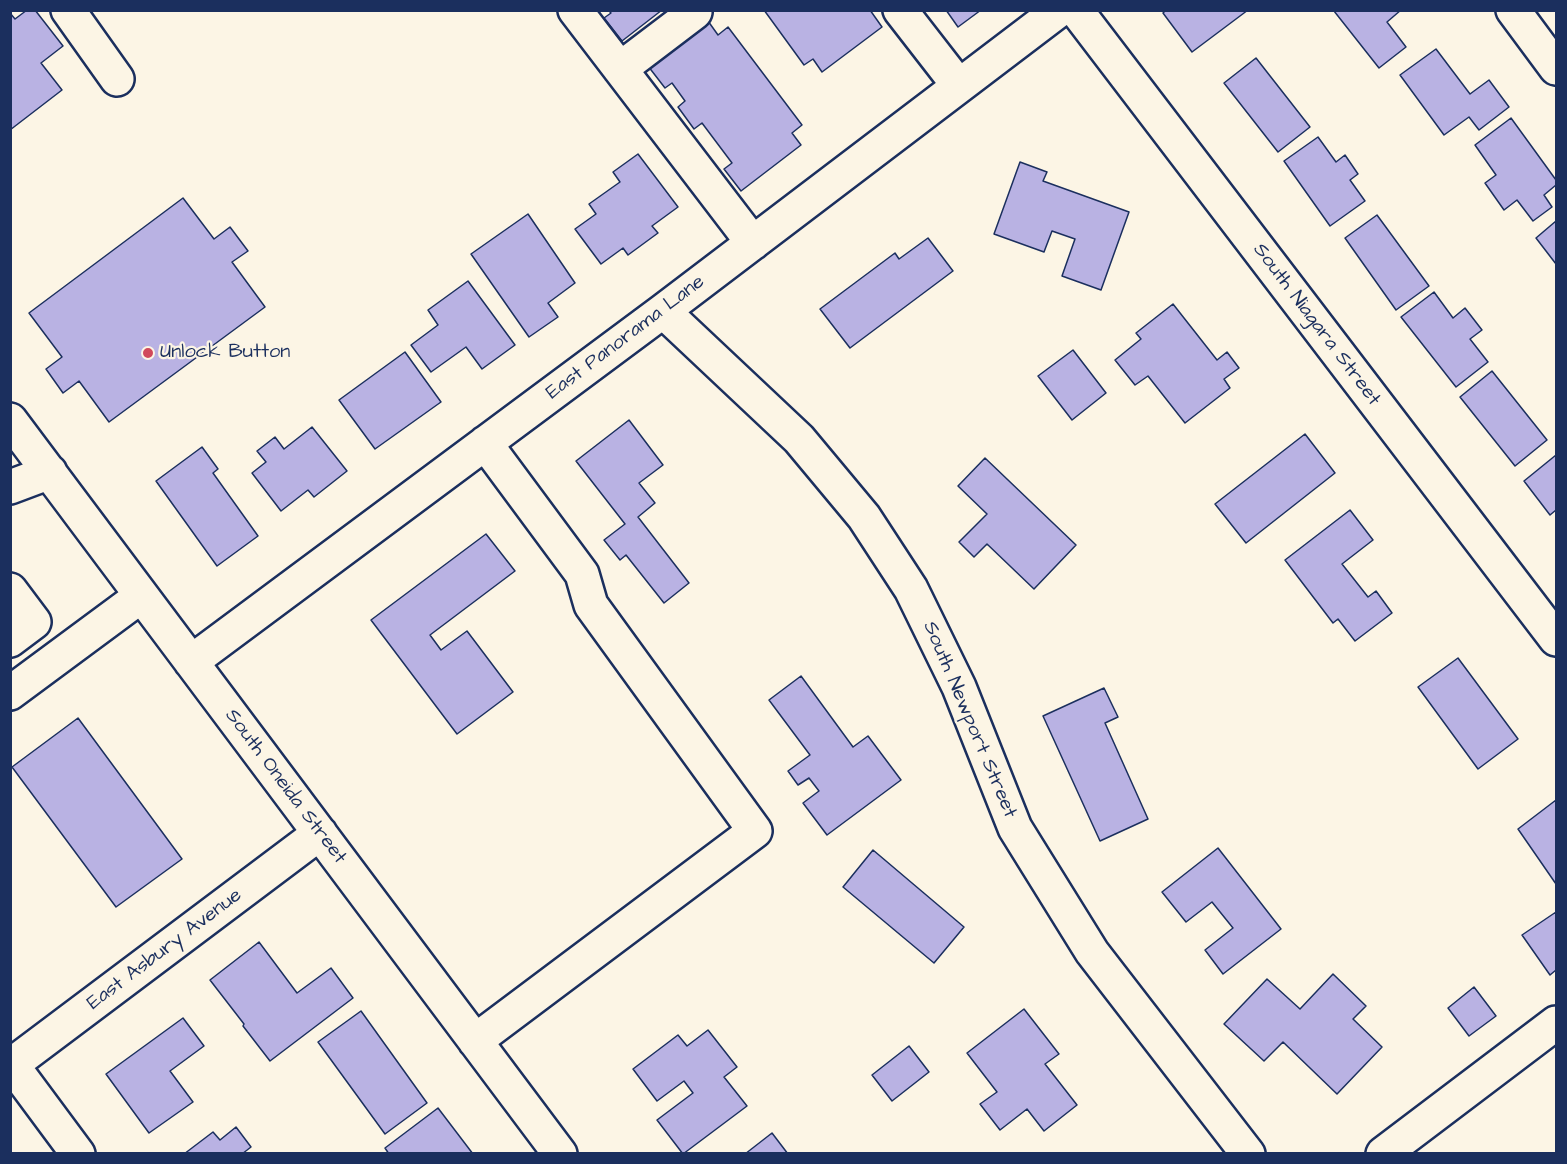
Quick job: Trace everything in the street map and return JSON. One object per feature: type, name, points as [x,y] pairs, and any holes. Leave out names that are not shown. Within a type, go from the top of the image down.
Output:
[{"type":"street","points":[[68,10],[117,79]]},
{"type":"street","points":[[575,10],[753,243]]},
{"type":"street","points":[[900,10],[959,86]]},
{"type":"street","name":"East Panorama Lane","points":[[191,662],[663,311],[1059,10]]},
{"type":"street","name":"South Niagara Street","points":[[1076,10],[1557,639]]},
{"type":"street","points":[[1513,10],[1557,68]]},
{"type":"street","points":[[620,69],[695,12]]},
{"type":"street","name":"South Newport Street","points":[[663,311],[799,439],[864,518],[911,589],[954,677],[1015,828],[1092,952],[1248,1154]]},
{"type":"street","name":"South Oneida Street","points":[[10,420],[560,1154]]},
{"type":"street","points":[[475,1041],[755,831],[591,605],[582,574],[485,443]]},
{"type":"street","points":[[10,487],[50,472]]},
{"type":"street","points":[[10,590],[34,622],[10,639]]},
{"type":"street","points":[[10,693],[141,596]]},
{"type":"street","name":"East Asbury Avenue","points":[[11,1066],[320,833]]},
{"type":"street","points":[[1383,1154],[1557,1023]]},
{"type":"street","points":[[11,1066],[78,1154]]},
{"type":"building","points":[[27,10],[35,10],[63,46],[41,63],[62,90],[10,130],[10,13],[15,19]]},
{"type":"building","points":[[608,10],[662,10],[622,41],[604,18],[611,13]]},
{"type":"building","points":[[764,10],[870,10],[882,27],[822,72],[813,59],[804,65]]},
{"type":"building","points":[[946,10],[981,10],[958,27]]},
{"type":"building","points":[[1166,10],[1248,10],[1192,52],[1163,13]]},
{"type":"building","points":[[1401,10],[1387,22],[1406,47],[1379,68],[1334,11]]},
{"type":"building","points":[[708,21],[718,35],[728,27],[802,125],[792,133],[801,145],[741,191],[724,169],[732,163],[702,123],[694,129],[678,107],[685,101],[672,83],[665,88],[648,66]]},
{"type":"building","points":[[1436,49],[1470,94],[1489,80],[1509,107],[1479,130],[1469,117],[1444,135],[1400,75]]},
{"type":"building","points":[[1256,58],[1310,127],[1278,152],[1224,83]]},
{"type":"building","points":[[1511,118],[1556,180],[1556,185],[1544,195],[1552,207],[1533,221],[1517,200],[1504,210],[1485,183],[1496,175],[1475,145]]},
{"type":"building","points":[[1318,137],[1336,162],[1345,155],[1358,174],[1350,180],[1365,201],[1330,226],[1284,161]]},
{"type":"building","points":[[638,154],[678,207],[652,226],[658,233],[628,255],[623,248],[601,264],[575,229],[596,214],[589,204],[620,182],[613,172]]},
{"type":"building","points":[[1020,162],[1047,172],[1043,181],[1129,212],[1101,290],[1062,276],[1075,239],[1052,231],[1044,252],[994,234]]},
{"type":"building","points":[[183,198],[214,239],[230,227],[248,251],[232,262],[265,307],[109,422],[79,381],[63,393],[46,369],[62,357],[29,313]]},
{"type":"building","points":[[528,214],[575,283],[548,303],[558,317],[529,337],[471,254]]},
{"type":"building","points":[[1377,215],[1429,286],[1396,310],[1345,238]]},
{"type":"building","points":[[1556,221],[1556,264],[1536,238]]},
{"type":"building","points":[[928,238],[953,271],[850,348],[820,309],[895,253],[899,259]]},
{"type":"building","points":[[468,281],[515,345],[482,369],[466,347],[431,372],[411,345],[438,325],[428,310]]},
{"type":"building","points":[[1434,292],[1453,318],[1465,308],[1482,330],[1470,339],[1488,362],[1456,387],[1401,317]]},
{"type":"building","points":[[1173,304],[1217,360],[1227,352],[1239,368],[1224,379],[1230,388],[1185,423],[1148,376],[1135,385],[1115,360],[1141,339],[1136,333]]},
{"type":"building","points":[[1073,350],[1106,393],[1072,420],[1038,376]]},
{"type":"building","points":[[405,352],[441,402],[375,449],[339,400]]},
{"type":"building","points":[[1492,371],[1547,440],[1515,466],[1460,397]]},
{"type":"building","points":[[629,420],[663,465],[639,483],[655,503],[638,517],[689,583],[664,603],[626,555],[620,560],[604,540],[625,524],[576,461]]},
{"type":"building","points":[[312,427],[347,471],[314,497],[308,490],[281,511],[252,473],[266,462],[257,451],[275,437],[284,449]]},
{"type":"building","points":[[1305,434],[1335,473],[1246,543],[1215,504]]},
{"type":"building","points":[[202,447],[218,469],[213,473],[258,536],[217,566],[156,481]]},
{"type":"building","points":[[1556,455],[1556,510],[1550,515],[1524,481]]},
{"type":"building","points":[[985,458],[1076,545],[1034,589],[987,544],[974,557],[959,542],[987,514],[958,486]]},
{"type":"building","points":[[1350,510],[1373,540],[1342,564],[1368,597],[1376,591],[1392,613],[1355,641],[1338,619],[1333,623],[1285,560]]},
{"type":"building","points":[[486,534],[515,571],[430,635],[441,650],[467,631],[513,692],[457,734],[371,620]]},
{"type":"building","points":[[1458,658],[1518,739],[1478,769],[1418,687]]},
{"type":"building","points":[[801,676],[853,747],[868,736],[901,780],[827,835],[803,803],[819,791],[809,778],[798,785],[788,771],[810,755],[769,700]]},
{"type":"building","points":[[1104,688],[1118,717],[1105,723],[1148,819],[1100,841],[1043,716]]},
{"type":"building","points":[[78,718],[182,859],[116,907],[12,767]]},
{"type":"building","points":[[1556,800],[1556,884],[1518,829]]},
{"type":"building","points":[[1218,848],[1281,929],[1223,974],[1205,950],[1233,928],[1212,902],[1186,922],[1162,892]]},
{"type":"building","points":[[873,850],[964,927],[934,963],[843,887]]},
{"type":"building","points":[[1556,912],[1556,970],[1550,975],[1522,935]]},
{"type":"building","points":[[259,942],[297,993],[331,968],[353,998],[270,1061],[210,980]]},
{"type":"building","points":[[1333,974],[1366,1006],[1353,1019],[1382,1047],[1337,1094],[1283,1042],[1264,1061],[1224,1024],[1267,979],[1300,1009]]},
{"type":"building","points":[[1474,987],[1496,1016],[1469,1036],[1448,1008]]},
{"type":"building","points":[[1024,1009],[1059,1054],[1045,1064],[1077,1105],[1044,1131],[1027,1109],[1000,1130],[980,1104],[997,1092],[967,1053]]},
{"type":"building","points":[[361,1011],[427,1103],[385,1134],[318,1042]]},
{"type":"building","points":[[183,1018],[204,1046],[170,1071],[193,1102],[149,1133],[106,1074]]},
{"type":"building","points":[[708,1030],[737,1067],[724,1077],[747,1106],[683,1154],[657,1120],[693,1093],[684,1081],[657,1101],[633,1069],[678,1035],[687,1046]]},
{"type":"building","points":[[909,1046],[929,1072],[892,1101],[872,1075]]},
{"type":"building","points":[[438,1108],[473,1154],[389,1154],[385,1148]]},
{"type":"building","points":[[236,1127],[251,1147],[242,1154],[184,1154],[213,1132],[220,1140]]},
{"type":"building","points":[[772,1133],[788,1154],[745,1154]]},
{"type":"place","name":"Unlock Button","points":[[148,353]]}]
